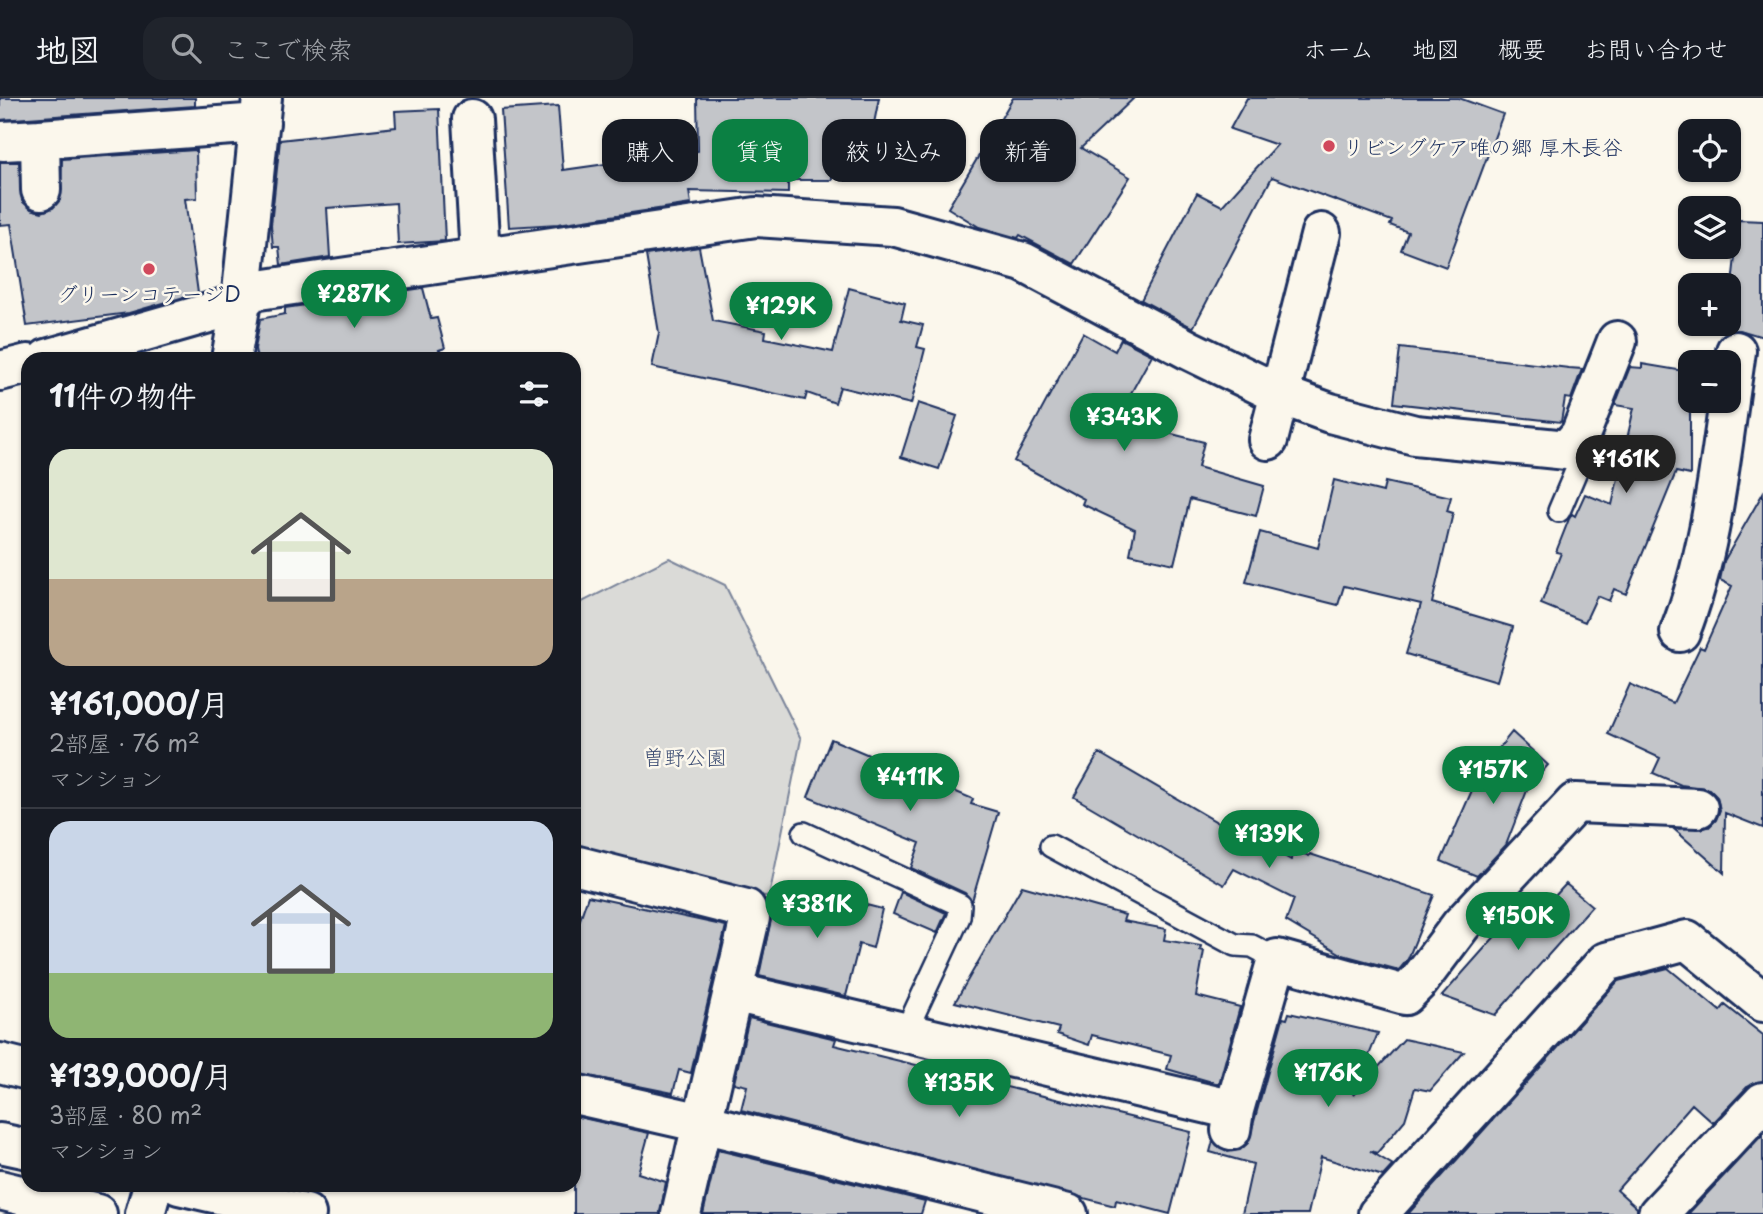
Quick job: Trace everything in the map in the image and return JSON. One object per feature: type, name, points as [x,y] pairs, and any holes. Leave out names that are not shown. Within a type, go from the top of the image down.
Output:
[{"type":"street","points":[[41,190],[22,140],[261,110],[241,302],[232,352]]},
{"type":"street","points":[[472,119],[480,256]]},
{"type":"street","points":[[71,352],[241,302],[252,291],[756,216],[893,226],[1023,262],[1281,395],[1330,413],[1415,435],[1567,450],[1580,435],[1618,341]]},
{"type":"street","points":[[1268,440],[1321,233]]},
{"type":"street","points":[[0,371],[21,366]]},
{"type":"street","points":[[1680,632],[1696,591],[1709,534],[1727,413]]},
{"type":"street","points":[[733,992],[905,1032],[1233,1120],[1277,959],[1405,995],[1419,981],[1461,925],[1575,803],[1698,808]]},
{"type":"street","points":[[581,867],[746,909],[750,918],[681,1214]]},
{"type":"street","points":[[1378,1214],[1606,962],[1687,940],[1763,1002]]},
{"type":"street","points":[[0,1063],[21,1068]]},
{"type":"street","points":[[581,1096],[1068,1214]]},
{"type":"street","points":[[1658,1214],[1763,1102]]},
{"type":"street","points":[[0,1143],[21,1148]]},
{"type":"street","points":[[0,1191],[97,1214]]},
{"type":"street","points":[[145,1214],[151,1192]]},
{"type":"street","points":[[256,1193],[306,1214]]},
{"type":"lane","points":[[1559,511],[1578,464],[1572,444]]},
{"type":"lane","points":[[804,833],[960,905],[959,917],[905,1032]]},
{"type":"lane","points":[[1051,846],[1235,945],[1252,946],[1277,959]]},
{"type":"green space","name":"曽野公園","points":[[669,558],[725,585],[801,739],[769,897],[581,851],[581,602]]},
{"type":"building","points":[[0,98],[195,98],[195,106],[0,120]]},
{"type":"building","points":[[697,98],[879,98],[875,119],[822,119],[822,180],[808,180],[808,119],[712,119],[712,182],[788,182],[788,193],[689,191],[691,204],[558,224],[509,227],[501,110],[558,106],[563,170],[602,165],[602,182],[698,182]]},
{"type":"building","points":[[1013,98],[1134,98],[1081,148],[1130,177],[1074,264],[1020,235],[1018,238],[979,227],[948,208],[963,182],[966,182],[980,154],[980,182],[1076,182],[1076,119],[1001,119]]},
{"type":"building","points":[[1247,98],[1459,98],[1503,114],[1446,267],[1401,250],[1408,232],[1390,225],[1392,221],[1272,177],[1193,328],[1141,300],[1197,193],[1222,206],[1277,145],[1230,129]]},
{"type":"building","points":[[439,109],[445,241],[398,244],[396,203],[327,208],[330,257],[281,265],[279,247],[273,247],[271,225],[280,140],[396,127],[395,111]]},
{"type":"building","points":[[196,150],[197,198],[185,199],[198,293],[129,313],[27,326],[11,224],[0,225],[0,162],[19,162],[22,201],[31,209],[42,212],[53,208],[60,200],[62,159]]},
{"type":"building","points":[[1741,220],[1763,221],[1763,337],[1741,330],[1741,273],[1733,273],[1735,259],[1741,259]]},
{"type":"building","points":[[699,247],[713,321],[766,331],[765,338],[833,352],[849,288],[905,303],[901,320],[923,325],[917,347],[925,349],[911,404],[840,387],[835,403],[807,393],[805,400],[652,367],[659,333],[646,255]]},
{"type":"building","points":[[423,288],[431,319],[437,318],[445,348],[440,352],[256,352],[260,319],[285,314],[285,308]]},
{"type":"building","points":[[1083,333],[1115,351],[1121,339],[1152,355],[1116,420],[1204,442],[1198,467],[1264,486],[1256,516],[1190,499],[1174,564],[1130,554],[1135,529],[1082,504],[1084,499],[1014,461]]},
{"type":"building","points":[[1400,348],[1582,369],[1571,399],[1565,398],[1561,422],[1394,403]]},
{"type":"building","points":[[1642,364],[1678,370],[1678,413],[1690,413],[1690,475],[1676,472],[1626,594],[1614,589],[1609,601],[1597,596],[1585,622],[1541,604],[1561,553],[1556,552],[1569,519],[1572,514],[1575,516],[1585,494],[1612,505],[1634,408],[1615,405],[1630,367],[1642,368]]},
{"type":"building","points":[[918,403],[957,416],[939,469],[901,457]]},
{"type":"building","points":[[1334,480],[1383,492],[1385,482],[1451,497],[1447,511],[1453,513],[1432,603],[1513,627],[1497,681],[1406,654],[1421,604],[1344,586],[1338,605],[1246,582],[1260,532],[1318,548]]},
{"type":"building","points":[[1763,493],[1763,828],[1725,813],[1724,873],[1674,829],[1709,827],[1720,810],[1717,797],[1709,789],[1681,785],[1653,773],[1660,758],[1608,734],[1630,684],[1673,703],[1700,647],[1704,649],[1732,586],[1720,580],[1724,561]]},
{"type":"building","points":[[1512,732],[1548,765],[1528,788],[1506,845],[1477,876],[1441,861],[1480,772]]},
{"type":"building","points":[[831,739],[973,799],[971,804],[998,812],[972,901],[965,893],[911,868],[920,843],[808,797]]},
{"type":"building","points":[[1099,753],[1270,853],[1272,849],[1291,860],[1294,850],[1309,856],[1310,854],[1434,895],[1408,959],[1399,970],[1343,955],[1286,921],[1294,899],[1234,869],[1224,885],[1074,797]]},
{"type":"building","points":[[1566,884],[1592,906],[1495,1015],[1442,996],[1530,897],[1543,909]]},
{"type":"building","points":[[1022,886],[1125,915],[1123,921],[1166,929],[1164,940],[1201,946],[1200,950],[1204,951],[1196,996],[1240,1007],[1219,1084],[1167,1069],[1171,1055],[1092,1035],[1089,1045],[1057,1034],[1059,1028],[955,1002]]},
{"type":"building","points":[[808,890],[882,909],[873,948],[859,944],[846,996],[759,976],[776,893],[800,898],[801,895],[807,896]]},
{"type":"building","points":[[901,892],[946,913],[937,933],[893,914]]},
{"type":"building","points":[[588,896],[726,926],[691,1073],[679,1070],[673,1093],[581,1074],[581,916]]},
{"type":"building","points":[[1668,968],[1720,1011],[1725,1005],[1763,1035],[1763,1081],[1747,1087],[1713,1123],[1692,1104],[1617,1190],[1637,1208],[1637,1214],[1408,1214],[1618,981]]},
{"type":"building","points":[[1289,1013],[1378,1033],[1353,1095],[1404,1039],[1464,1052],[1430,1091],[1415,1088],[1405,1120],[1377,1153],[1370,1151],[1393,1165],[1383,1176],[1321,1157],[1308,1214],[1242,1214],[1253,1164],[1210,1152],[1213,1141],[1228,1152],[1240,1150],[1248,1143],[1283,1018],[1287,1019]]},
{"type":"building","points":[[749,1018],[836,1039],[834,1045],[1191,1132],[1170,1214],[1116,1200],[1115,1206],[741,1110],[747,1086],[734,1083]]},
{"type":"building","points":[[581,1118],[649,1133],[638,1173],[666,1182],[660,1214],[574,1214],[574,1192],[581,1192]]},
{"type":"building","points":[[1763,1134],[1763,1214],[1688,1214]]},
{"type":"building","points":[[718,1150],[925,1201],[921,1214],[703,1214]]},
{"type":"place","name":"リビングケア唯の郷 厚木長谷","points":[[1329,146]]},
{"type":"place","name":"グリーンコテージD","points":[[149,269]]}]
